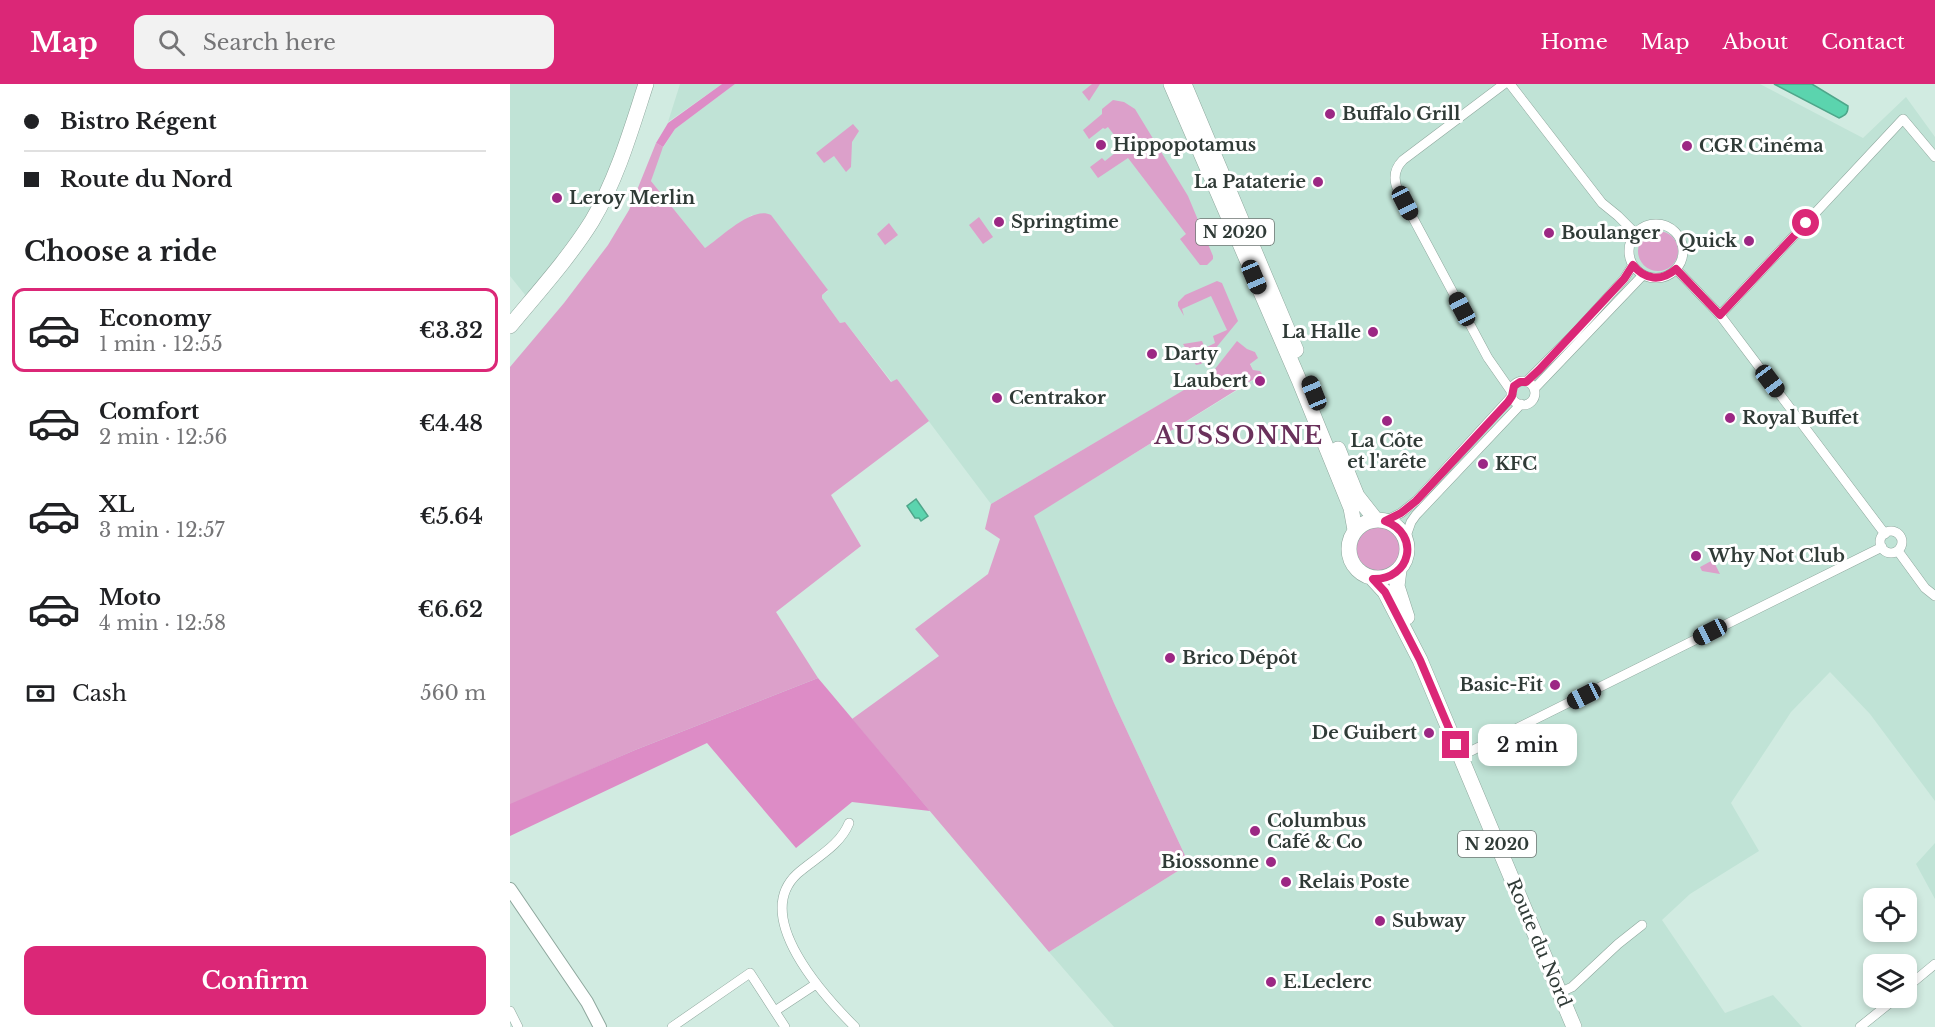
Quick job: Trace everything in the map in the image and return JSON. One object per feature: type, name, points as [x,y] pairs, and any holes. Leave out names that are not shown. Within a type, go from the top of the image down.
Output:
[{"type":"main road","points":[[510,326],[573,248],[592,220],[614,175],[646,84]]},
{"type":"main road","name":"N 2020","points":[[1171,84],[1299,380],[1351,508],[1355,530]]},
{"type":"main road","name":"N 2020","points":[[1184,84],[1357,496],[1381,520]]},
{"type":"main road","points":[[1381,520],[1397,527],[1405,539],[1407,552],[1406,559],[1399,570],[1387,578],[1373,579],[1357,571],[1352,564],[1348,548],[1355,530],[1361,525],[1381,520]]},
{"type":"main road","name":"Route du Nord","points":[[1399,570],[1398,592],[1420,660]]},
{"type":"main road","name":"Route du Nord","points":[[1373,579],[1385,592],[1420,660],[1574,1027]]},
{"type":"street","points":[[1504,84],[1403,160],[1394,178],[1395,184],[1488,358],[1515,401],[1521,404]]},
{"type":"street","points":[[1510,84],[1602,203],[1636,234]]},
{"type":"street","points":[[1720,315],[1903,119],[1935,157]]},
{"type":"street","points":[[1653,225],[1665,226],[1672,230],[1683,250],[1680,264],[1664,277],[1643,275],[1633,265],[1629,249],[1636,234],[1641,229],[1653,225]]},
{"type":"street","points":[[1381,520],[1401,513],[1416,501],[1512,393],[1514,386],[1523,382],[1577,331],[1624,279],[1633,265]]},
{"type":"street","points":[[1676,269],[1720,315],[1885,534]]},
{"type":"street","points":[[1405,539],[1416,515],[1521,404],[1530,402],[1534,396],[1534,389],[1643,275]]},
{"type":"street","points":[[1494,366],[1534,389]]},
{"type":"street","points":[[1893,531],[1900,536],[1902,544],[1898,551],[1889,553],[1882,547],[1881,540],[1885,534],[1893,531]]},
{"type":"street","points":[[1461,756],[1882,547]]},
{"type":"street","points":[[1898,551],[1925,588],[1935,596]]},
{"type":"street","points":[[849,823],[844,835],[791,880],[782,904],[782,920],[786,934],[816,984],[855,1027]]},
{"type":"street","points":[[510,889],[587,1002],[600,1027]]},
{"type":"street","points":[[1559,993],[1572,987],[1642,925]]},
{"type":"street","points":[[1917,979],[1935,964]]},
{"type":"street","points":[[672,1027],[750,973],[784,1027]]},
{"type":"street","points":[[775,1011],[816,984]]},
{"type":"street","points":[[1860,1027],[1884,1008]]},
{"type":"street","points":[[510,1011],[518,1027]]},
{"type":"shaded area","name":"Leroy Merlin","points":[[510,84],[646,84],[614,175],[530,301],[510,276]]},
{"type":"shaded area","points":[[680,84],[722,84],[668,122]]},
{"type":"shaded area","points":[[722,84],[735,84],[675,129],[663,147],[656,143],[668,123]]},
{"type":"shaded area","name":"AUSSONNE","points":[[735,84],[1760,84],[1863,138],[1906,97],[1935,137],[1935,801],[1870,714],[1830,672],[1791,712],[1731,803],[1759,851],[1690,894],[1662,920],[1725,1013],[1773,995],[1802,1027],[1114,1027],[1049,952],[1189,864],[1114,703],[1033,516],[1262,375],[1253,370],[1250,363],[1257,358],[1255,352],[1251,351],[991,504],[897,379],[892,382],[845,322],[840,323],[822,298],[822,295],[828,291],[752,215],[705,248],[651,181],[659,154],[675,129]]},
{"type":"shaded area","points":[[1092,84],[1100,84],[1089,101],[1082,92]]},
{"type":"shaded area","points":[[1774,84],[1812,84],[1848,106],[1847,112],[1839,118]]},
{"type":"shaded area","points":[[1113,100],[1124,102],[1135,109],[1188,196],[1213,256],[1207,265],[1200,265],[1180,239],[1186,234],[1128,158],[1098,178],[1090,167],[1102,158],[1105,161],[1120,149],[1118,147],[1121,144],[1108,127],[1103,128],[1089,139],[1083,130],[1102,114],[1102,109]]},
{"type":"shaded area","points":[[853,124],[859,131],[852,142],[851,167],[846,172],[834,156],[824,163],[816,153]]},
{"type":"shaded area","points":[[656,143],[663,147],[651,181],[705,248],[746,218],[764,213],[771,215],[828,290],[822,298],[840,323],[845,322],[891,382],[897,379],[929,421],[831,495],[861,546],[776,612],[818,678],[635,750],[510,805],[510,367],[564,303],[608,245],[629,210]]},
{"type":"shaded area","points":[[979,217],[993,237],[983,244],[969,225]]},
{"type":"shaded area","points":[[889,223],[898,235],[885,245],[877,234]]},
{"type":"shaded area","points":[[1658,231],[1672,237],[1678,251],[1672,265],[1658,271],[1644,265],[1638,251],[1644,237]]},
{"type":"shaded area","points":[[1217,281],[1222,283],[1238,321],[1206,360],[1196,365],[1183,344],[1202,341],[1205,348],[1215,343],[1213,336],[1227,330],[1211,296],[1182,309],[1184,316],[1178,302],[1185,295]]},
{"type":"shaded area","points":[[1237,341],[1255,352],[1258,358],[1250,364],[1253,370],[1260,371],[1262,374],[1034,516],[1114,703],[1189,864],[1049,952],[852,719],[939,656],[915,629],[988,574],[1000,539],[985,529],[991,504],[1211,374]]},
{"type":"shaded area","points":[[916,499],[928,516],[921,521],[915,518],[907,506]]},
{"type":"shaded area","points":[[1383,526],[1395,532],[1400,540],[1400,558],[1395,566],[1387,571],[1373,572],[1365,569],[1358,562],[1355,544],[1358,536],[1365,529]]},
{"type":"shaded area","points":[[1713,560],[1720,574],[1702,571],[1700,567]]},
{"type":"shaded area","points":[[818,678],[930,811],[852,802],[796,848],[707,743],[510,836],[510,804],[635,750]]},
{"type":"shaded area","points":[[1935,843],[1935,899],[1916,864]]},
{"type":"place","name":"Buffalo Grill","points":[[1330,114]]},
{"type":"place","name":"Hippopotamus","points":[[1101,145]]},
{"type":"place","name":"CGR Cinéma","points":[[1687,146]]},
{"type":"place","name":"La Pataterie","points":[[1318,182]]},
{"type":"place","name":"Leroy Merlin","points":[[557,198]]},
{"type":"place","name":"Springtime","points":[[999,222]]},
{"type":"place","name":"Boulanger","points":[[1549,233]]},
{"type":"place","name":"Quick","points":[[1749,241]]},
{"type":"place","name":"La Halle","points":[[1373,332]]},
{"type":"place","name":"Darty","points":[[1152,354]]},
{"type":"place","name":"Laubert","points":[[1260,381]]},
{"type":"place","name":"Centrakor","points":[[997,398]]},
{"type":"place","name":"Royal Buffet","points":[[1730,418]]},
{"type":"place","name":"La Côte et l'arête","points":[[1387,421]]},
{"type":"place","name":"KFC","points":[[1483,464]]},
{"type":"place","name":"Why Not Club","points":[[1696,556]]},
{"type":"place","name":"Brico Dépôt","points":[[1170,658]]},
{"type":"place","name":"Basic-Fit","points":[[1555,685]]},
{"type":"place","name":"De Guibert","points":[[1429,733]]},
{"type":"place","name":"Columbus Café & Co","points":[[1255,831]]},
{"type":"place","name":"Biossonne","points":[[1271,862]]},
{"type":"place","name":"Relais Poste","points":[[1286,882]]},
{"type":"place","name":"Subway","points":[[1380,921]]},
{"type":"place","name":"E.Leclerc","points":[[1271,982]]},
{"type":"district","name":"AUSSONNE","points":[[1239,435]]},
{"type":"route","points":[[1456,745],[1420,660],[1385,592],[1373,579],[1387,578],[1399,570],[1406,559],[1407,545],[1402,532],[1392,523],[1385,521],[1401,513],[1416,501],[1508,402],[1516,383],[1526,382],[1539,370],[1624,279],[1633,265],[1643,275],[1656,278],[1664,277],[1676,269],[1720,315],[1806,223]]}]
